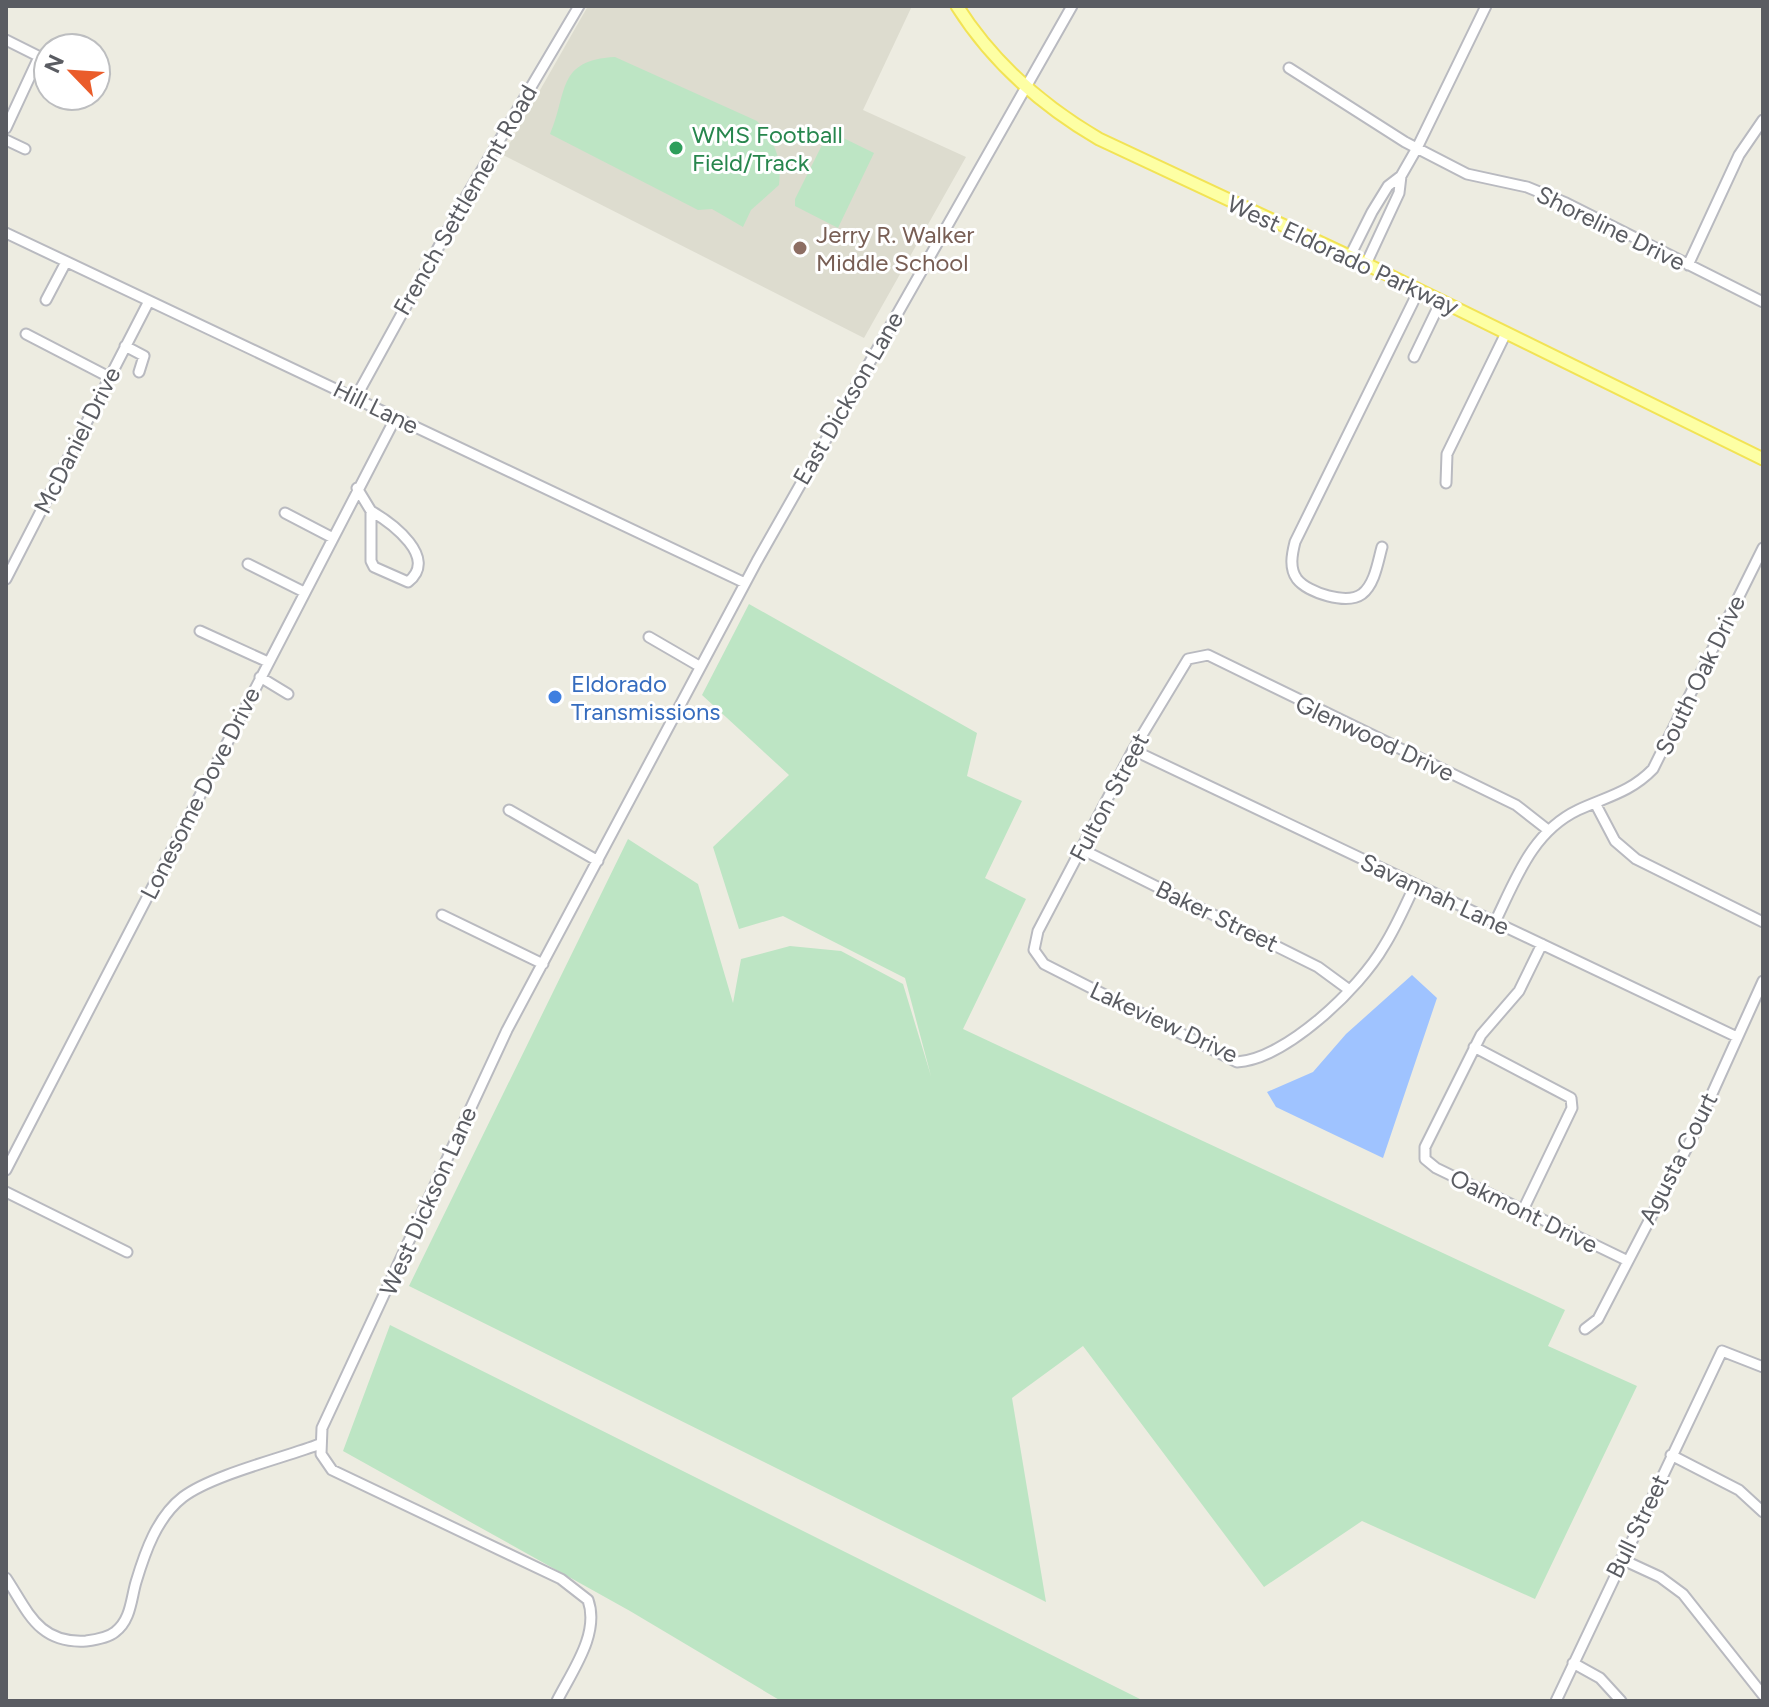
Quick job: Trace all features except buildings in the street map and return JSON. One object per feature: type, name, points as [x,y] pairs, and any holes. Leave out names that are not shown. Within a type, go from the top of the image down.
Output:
[{"type":"main road","name":"West Eldorado Parkway","points":[[957,6],[989,51],[1026,89],[1060,116],[1099,139],[1350,256],[1763,459]]},
{"type":"street","name":"French Settlement Road","points":[[356,397],[470,190],[579,6]]},
{"type":"street","name":"East Dickson Lane","points":[[745,583],[1072,6]]},
{"type":"street","points":[[1350,256],[1388,186],[1401,176],[1417,148],[1486,6]]},
{"type":"street","points":[[6,40],[32,53]]},
{"type":"street","name":"Shoreline Drive","points":[[1289,68],[1417,148],[1467,174],[1527,187],[1566,203],[1763,302]]},
{"type":"street","points":[[6,128],[32,81]]},
{"type":"street","points":[[1688,265],[1739,155],[1763,120]]},
{"type":"street","points":[[6,140],[25,149]]},
{"type":"street","points":[[1366,264],[1399,193],[1401,176]]},
{"type":"street","name":"Hill Lane","points":[[6,233],[745,583]]},
{"type":"street","points":[[46,300],[66,262]]},
{"type":"street","points":[[1382,547],[1371,581],[1363,593],[1352,598],[1328,595],[1308,587],[1297,578],[1291,561],[1295,542],[1419,290]]},
{"type":"street","name":"McDaniel Drive","points":[[6,579],[149,301]]},
{"type":"street","points":[[1414,357],[1441,301]]},
{"type":"street","points":[[1446,483],[1447,454],[1506,333]]},
{"type":"street","points":[[26,334],[109,377]]},
{"type":"street","points":[[125,346],[144,356],[139,372]]},
{"type":"street","name":"Lonesome Dove Drive","points":[[6,1170],[396,417]]},
{"type":"street","points":[[357,488],[371,511],[399,530],[418,558],[418,568],[408,582],[374,567],[371,561],[371,511]]},
{"type":"street","points":[[285,513],[333,538]]},
{"type":"street","name":"South Oak Drive","points":[[1495,922],[1529,851],[1548,830],[1576,811],[1638,785],[1653,769],[1763,548]]},
{"type":"street","points":[[248,564],[304,592]]},
{"type":"street","name":"West Dickson Lane","points":[[320,1444],[332,1402],[377,1315],[457,1135],[543,964],[745,583]]},
{"type":"street","points":[[200,631],[268,662]]},
{"type":"street","points":[[649,637],[699,666]]},
{"type":"street","name":"Fulton Street","points":[[1034,950],[1038,931],[1133,750],[1188,659],[1198,655]]},
{"type":"street","name":"Glenwood Drive","points":[[1198,655],[1208,655],[1516,805],[1548,830]]},
{"type":"street","points":[[260,677],[288,694]]},
{"type":"street","name":"Savannah Lane","points":[[1133,750],[1737,1037]]},
{"type":"street","points":[[1595,803],[1615,841],[1636,859],[1763,922]]},
{"type":"street","points":[[509,810],[598,861]]},
{"type":"street","name":"Baker Street","points":[[1081,849],[1318,967],[1348,989]]},
{"type":"street","name":"Lakeview Drive","points":[[1034,950],[1044,964],[1237,1062],[1253,1061],[1292,1043],[1348,989],[1383,948],[1415,885]]},
{"type":"street","points":[[442,915],[543,964]]},
{"type":"street","points":[[1523,1210],[1572,1108],[1571,1098],[1474,1047],[1519,991],[1542,944]]},
{"type":"street","name":"Agusta Court","points":[[1585,1329],[1598,1319],[1692,1138],[1763,981]]},
{"type":"street","name":"Oakmont Drive","points":[[1474,1047],[1425,1147],[1425,1159],[1436,1168],[1626,1260]]},
{"type":"street","points":[[6,1192],[127,1252]]},
{"type":"street","name":"Bull Street","points":[[1556,1701],[1722,1351],[1763,1367]]},
{"type":"street","points":[[6,1578],[35,1626],[68,1642],[91,1640],[115,1632],[130,1612],[135,1584],[160,1524],[182,1497],[209,1483],[320,1444],[326,1464],[348,1480],[561,1579],[588,1600],[591,1619],[588,1637],[557,1701]]},
{"type":"street","points":[[1671,1455],[1739,1490],[1763,1512]]},
{"type":"street","points":[[1621,1559],[1660,1577],[1683,1594],[1763,1695]]},
{"type":"street","points":[[1573,1663],[1600,1678],[1621,1701]]},
{"type":"shaded area","name":"Jerry R. Walker Middle School","points":[[588,6],[912,6],[863,110],[966,157],[864,338],[503,155]]},
{"type":"green space","name":"WMS Football Field/Track","points":[[615,57],[757,121],[773,143],[778,158],[779,185],[751,210],[743,227],[712,209],[698,210],[550,134],[567,81],[573,72],[596,59]]},
{"type":"green space","points":[[829,131],[874,153],[838,228],[795,206],[795,199]]},
{"type":"green space","points":[[749,604],[977,733],[967,776],[1022,801],[985,878],[1026,899],[963,1029],[1565,1310],[1548,1346],[1637,1386],[1535,1599],[1362,1521],[1264,1587],[1083,1346],[1012,1398],[1046,1602],[409,1286],[628,839],[698,884],[733,1003],[741,959],[790,946],[841,951],[903,984],[931,1076],[905,978],[783,916],[739,929],[713,847],[789,775],[702,695]]},
{"type":"green space","points":[[390,1325],[1144,1701],[781,1701],[630,1611],[343,1451]]},
{"type":"water","points":[[1412,975],[1437,998],[1383,1158],[1276,1107],[1267,1092],[1313,1072],[1346,1034]]},
{"type":"place","name":"WMS Football Field/Track","points":[[676,148]]},
{"type":"place","name":"Jerry R. Walker Middle School","points":[[800,248]]},
{"type":"place","name":"Eldorado Transmissions","points":[[555,697]]}]
